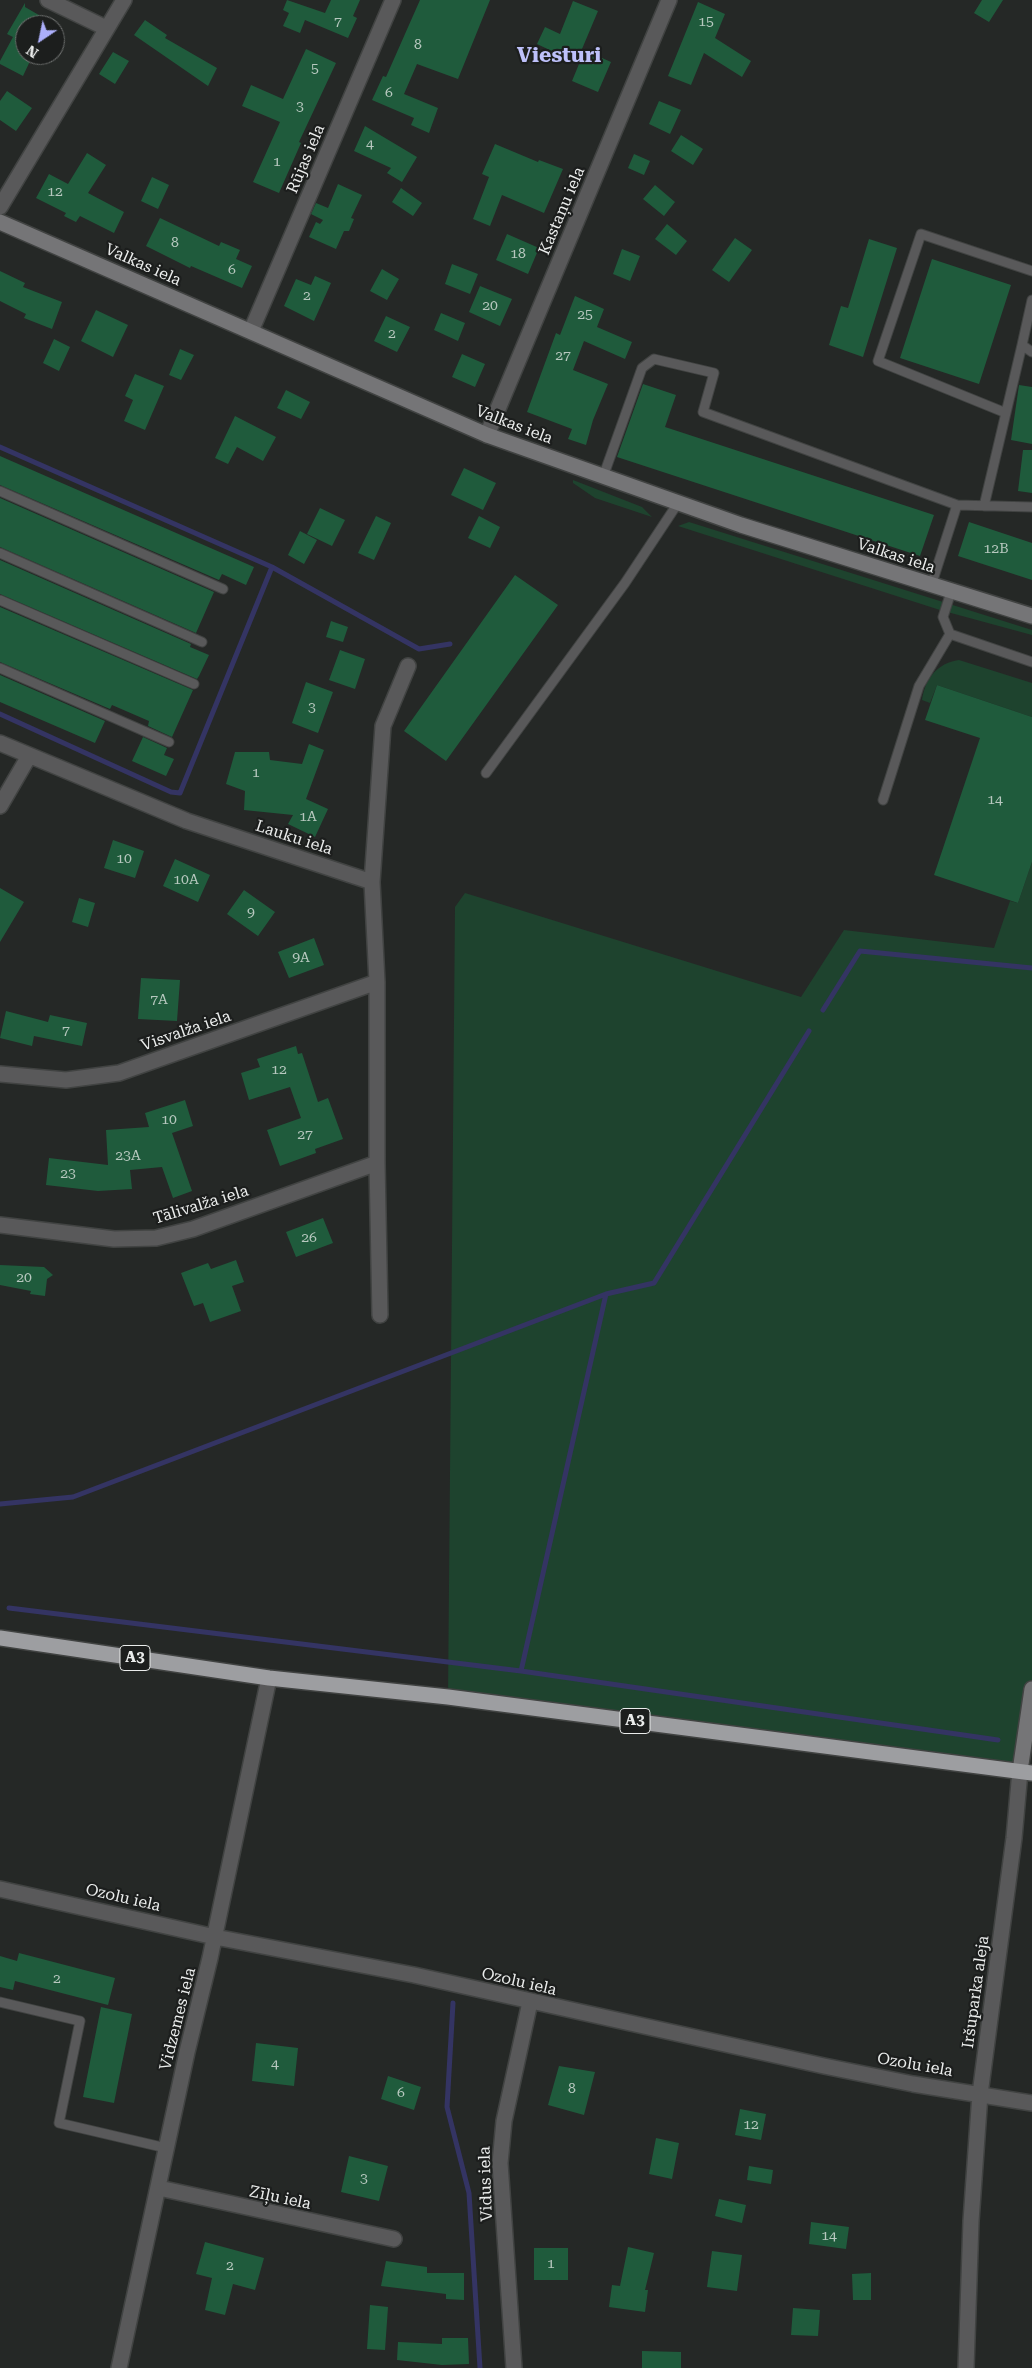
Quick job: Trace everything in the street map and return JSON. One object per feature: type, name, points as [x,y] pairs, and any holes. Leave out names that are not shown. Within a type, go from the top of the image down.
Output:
[{"type":"highway","name":"A3","points":[[0,1638],[269,1678],[448,1697],[1026,1772]]},
{"type":"main road","name":"Valkas iela","points":[[0,222],[487,435],[678,503],[931,586],[1032,616]]},
{"type":"main road","points":[[1026,1772],[1032,1689]]},
{"type":"street","points":[[48,0],[106,28]]},
{"type":"street","points":[[0,207],[124,0]]},
{"type":"street","name":"Rūjas iela","points":[[251,331],[393,0]]},
{"type":"street","name":"Kastaņu iela","points":[[487,435],[669,0]]},
{"type":"street","points":[[380,1315],[377,1163],[377,982],[372,882],[383,726],[408,666]]},
{"type":"street","name":"Lauku iela","points":[[0,743],[187,821],[372,882]]},
{"type":"street","points":[[0,806],[29,756]]},
{"type":"street","name":"Visvalža iela","points":[[0,1074],[66,1080],[119,1073],[377,982]]},
{"type":"street","name":"Tālivalža iela","points":[[0,1225],[114,1240],[156,1238],[193,1229],[377,1163]]},
{"type":"street","name":"Vidzemes iela","points":[[119,2368],[159,2188],[166,2148],[215,1937],[269,1678]]},
{"type":"street","name":"Iršuparka aleja","points":[[966,2368],[970,2221],[980,2094],[1014,1838],[1026,1772]]},
{"type":"street","name":"Ozolu iela","points":[[0,1889],[215,1937],[414,1975],[824,2066],[913,2084],[1032,2103]]},
{"type":"street","name":"Vidus iela","points":[[514,2368],[500,2163],[504,2121],[530,2002]]},
{"type":"street","name":"Zīļu iela","points":[[159,2188],[394,2239]]},
{"type":"lane","points":[[1006,413],[878,361],[921,234],[1032,271]]},
{"type":"lane","points":[[984,506],[1032,300]]},
{"type":"lane","points":[[1022,345],[1032,352]]},
{"type":"lane","points":[[604,477],[642,368],[654,359],[714,373],[703,412],[957,505],[1032,507]]},
{"type":"lane","points":[[0,491],[223,589]]},
{"type":"lane","points":[[486,773],[626,584],[678,503]]},
{"type":"lane","points":[[931,586],[957,505]]},
{"type":"lane","points":[[0,553],[202,642]]},
{"type":"lane","points":[[951,592],[943,617],[950,634],[1032,662]]},
{"type":"lane","points":[[0,600],[194,684]]},
{"type":"lane","points":[[883,800],[919,686],[950,634]]},
{"type":"lane","points":[[0,668],[169,742]]},
{"type":"lane","points":[[0,2002],[80,2021],[59,2124],[166,2148]]},
{"type":"green space","points":[[573,480],[642,507],[652,517],[595,498],[573,483]]},
{"type":"green space","points":[[689,522],[1032,630],[1032,635],[940,610],[678,526]]},
{"type":"green space","points":[[959,660],[1032,683],[1032,717],[937,685],[930,703],[922,700],[926,685],[933,673],[944,665]]},
{"type":"green space","points":[[1032,862],[1032,1689],[1020,1771],[448,1697],[455,907],[465,893],[801,997],[844,930],[994,948],[1010,901],[1018,903]]},
{"type":"building","points":[[287,0],[325,13],[331,0],[360,0],[353,16],[357,18],[348,38],[305,20],[300,33],[283,26],[289,13],[283,10]]},
{"type":"building","points":[[420,0],[490,0],[458,79],[417,64],[404,94],[438,108],[429,133],[411,125],[414,118],[372,100],[383,76],[386,77]]},
{"type":"building","points":[[982,0],[1003,0],[989,22],[974,13]]},
{"type":"building","points":[[573,1],[598,11],[582,49],[611,62],[598,92],[572,81],[579,64],[537,44],[545,27],[560,34]]},
{"type":"building","points":[[698,2],[725,14],[715,38],[751,61],[742,77],[704,53],[691,85],[668,76]]},
{"type":"building","points":[[25,3],[25,7],[39,15],[18,15]]},
{"type":"building","points":[[15,20],[15,65],[28,65],[23,76],[0,64],[13,37],[7,34]]},
{"type":"building","points":[[145,20],[167,35],[165,38],[217,68],[208,86],[134,35]]},
{"type":"building","points":[[306,49],[336,63],[299,142],[301,143],[279,193],[253,182],[280,122],[242,106],[251,85],[283,99]]},
{"type":"building","points":[[113,52],[129,61],[115,84],[99,74]]},
{"type":"building","points":[[7,91],[32,108],[16,131],[0,120],[0,101]]},
{"type":"building","points":[[659,101],[681,110],[670,134],[649,124]]},
{"type":"building","points":[[365,126],[417,157],[402,182],[387,173],[391,168],[354,151]]},
{"type":"building","points":[[681,135],[703,149],[693,165],[671,151]]},
{"type":"building","points":[[495,144],[538,162],[539,160],[563,169],[544,213],[502,195],[490,226],[473,219],[489,177],[482,174]]},
{"type":"building","points":[[87,153],[106,165],[88,193],[124,212],[114,233],[80,216],[76,222],[64,216],[66,213],[36,198],[49,174],[68,184]]},
{"type":"building","points":[[634,154],[650,161],[644,175],[628,168]]},
{"type":"building","points":[[152,177],[169,185],[158,209],[141,201]]},
{"type":"building","points":[[338,184],[362,195],[351,218],[354,219],[349,231],[344,231],[336,249],[309,237],[316,222],[320,224],[323,220],[311,214],[316,203],[328,208]]},
{"type":"building","points":[[655,185],[675,202],[664,216],[643,199]]},
{"type":"building","points":[[401,188],[422,203],[413,216],[392,202]]},
{"type":"building","points":[[160,218],[219,246],[221,242],[240,250],[236,259],[252,266],[242,288],[191,266],[190,268],[146,246]]},
{"type":"building","points":[[667,224],[687,241],[676,255],[655,239]]},
{"type":"building","points":[[507,234],[539,248],[528,274],[496,260]]},
{"type":"building","points":[[735,238],[752,250],[729,282],[712,270]]},
{"type":"building","points":[[869,239],[897,248],[863,357],[829,345],[841,306],[848,308]]},
{"type":"building","points":[[622,249],[640,256],[630,281],[613,274]]},
{"type":"building","points":[[932,259],[1011,285],[979,384],[900,358]]},
{"type":"building","points":[[452,264],[478,274],[470,294],[445,284]]},
{"type":"building","points":[[382,269],[399,279],[387,300],[370,291]]},
{"type":"building","points":[[0,271],[25,283],[23,287],[62,302],[52,329],[24,318],[26,314],[0,301]]},
{"type":"building","points":[[315,276],[331,283],[314,321],[284,306],[296,279],[311,285]]},
{"type":"building","points":[[480,286],[512,299],[500,326],[469,312]]},
{"type":"building","points":[[575,296],[604,309],[597,327],[632,342],[625,359],[584,341],[573,370],[608,384],[593,420],[586,445],[568,439],[572,429],[527,412],[556,333],[560,335]]},
{"type":"building","points":[[96,310],[128,325],[113,357],[81,341]]},
{"type":"building","points":[[441,313],[465,323],[458,341],[434,330]]},
{"type":"building","points":[[386,316],[410,327],[397,352],[374,341]]},
{"type":"building","points":[[54,339],[70,347],[59,371],[43,363]]},
{"type":"building","points":[[180,349],[194,355],[181,380],[169,375]]},
{"type":"building","points":[[462,354],[485,364],[475,387],[452,377]]},
{"type":"building","points":[[135,374],[164,386],[145,430],[124,421],[133,400],[125,396]]},
{"type":"building","points":[[643,384],[676,395],[665,427],[934,515],[920,556],[617,457]]},
{"type":"building","points":[[1019,385],[1032,387],[1032,444],[1011,440]]},
{"type":"building","points":[[286,390],[310,402],[301,419],[277,408]]},
{"type":"building","points":[[235,416],[276,437],[263,461],[237,447],[228,464],[215,458]]},
{"type":"building","points":[[1023,450],[1032,450],[1032,493],[1018,491]]},
{"type":"building","points":[[0,456],[254,567],[246,585],[222,574],[219,580],[0,485]]},
{"type":"building","points":[[464,468],[496,483],[483,510],[451,495]]},
{"type":"building","points":[[0,498],[214,592],[196,633],[0,547]]},
{"type":"building","points":[[320,508],[345,520],[332,546],[307,534]]},
{"type":"building","points":[[376,516],[391,523],[374,560],[358,553]]},
{"type":"building","points":[[479,516],[500,527],[490,548],[468,538]]},
{"type":"building","points":[[969,522],[1032,543],[1032,580],[958,556]]},
{"type":"building","points":[[300,531],[317,540],[304,564],[288,555]]},
{"type":"building","points":[[0,560],[191,644],[190,647],[209,655],[199,676],[197,679],[0,594]]},
{"type":"building","points":[[515,575],[558,605],[446,761],[404,731]]},
{"type":"building","points":[[0,607],[193,690],[172,737],[148,726],[149,721],[112,705],[110,709],[0,662]]},
{"type":"building","points":[[331,621],[348,627],[343,642],[326,637]]},
{"type":"building","points":[[340,650],[365,659],[355,689],[329,680]]},
{"type":"building","points":[[0,675],[105,721],[95,743],[0,702]]},
{"type":"building","points":[[306,682],[333,692],[318,733],[292,723]]},
{"type":"building","points":[[937,685],[1032,717],[1032,862],[1018,903],[934,875],[980,738],[925,720]]},
{"type":"building","points":[[143,737],[167,748],[164,755],[174,759],[166,776],[132,761]]},
{"type":"building","points":[[309,744],[324,750],[306,799],[328,809],[315,837],[288,824],[293,815],[244,810],[245,791],[226,784],[235,752],[269,752],[270,760],[302,764]]},
{"type":"building","points":[[113,840],[144,851],[135,878],[104,868]]},
{"type":"building","points":[[175,859],[210,875],[198,902],[163,886]]},
{"type":"building","points":[[0,888],[24,902],[0,942]]},
{"type":"building","points":[[244,890],[275,912],[258,936],[227,914]]},
{"type":"building","points":[[79,898],[95,903],[88,927],[72,922]]},
{"type":"building","points":[[314,938],[324,965],[289,978],[278,952]]},
{"type":"building","points":[[141,978],[180,980],[177,1021],[138,1019]]},
{"type":"building","points":[[6,1011],[48,1022],[50,1015],[87,1023],[82,1046],[34,1036],[32,1046],[0,1038]]},
{"type":"building","points":[[296,1046],[298,1054],[302,1053],[318,1102],[328,1098],[343,1139],[315,1149],[316,1153],[280,1166],[267,1130],[301,1118],[290,1087],[249,1100],[241,1073],[260,1067],[257,1059]]},
{"type":"building","points":[[185,1100],[193,1126],[172,1133],[192,1191],[173,1198],[162,1167],[130,1170],[132,1189],[98,1191],[46,1185],[49,1158],[108,1165],[106,1130],[149,1127],[145,1113]]},
{"type":"building","points":[[323,1218],[333,1243],[296,1257],[286,1232]]},
{"type":"building","points":[[236,1260],[244,1282],[232,1286],[241,1311],[210,1322],[203,1303],[194,1306],[181,1273],[208,1263],[211,1269]]},
{"type":"building","points":[[0,1265],[44,1267],[53,1275],[47,1279],[45,1296],[30,1294],[31,1291],[0,1285]]},
{"type":"building","points":[[19,1953],[115,1978],[108,2005],[15,1981],[13,1990],[0,1987],[0,1956],[17,1961]]},
{"type":"building","points":[[101,2007],[132,2014],[114,2103],[83,2097]]},
{"type":"building","points":[[256,2043],[298,2048],[294,2086],[252,2081]]},
{"type":"building","points":[[559,2066],[595,2072],[584,2115],[548,2105]]},
{"type":"building","points":[[388,2076],[421,2087],[414,2110],[381,2099]]},
{"type":"building","points":[[740,2109],[766,2114],[761,2140],[735,2135]]},
{"type":"building","points":[[656,2138],[679,2143],[672,2179],[649,2174]]},
{"type":"building","points":[[349,2156],[388,2166],[379,2201],[341,2192]]},
{"type":"building","points":[[749,2166],[773,2170],[771,2184],[747,2180]]},
{"type":"building","points":[[719,2199],[746,2205],[742,2223],[715,2216]]},
{"type":"building","points":[[811,2222],[849,2227],[846,2249],[809,2244]]},
{"type":"building","points":[[205,2242],[264,2258],[255,2290],[233,2284],[225,2315],[205,2310],[212,2278],[196,2274]]},
{"type":"building","points":[[628,2247],[654,2253],[645,2290],[648,2290],[645,2312],[609,2307],[612,2285],[620,2286]]},
{"type":"building","points":[[534,2248],[568,2248],[568,2280],[534,2280]]},
{"type":"building","points":[[712,2251],[742,2255],[737,2291],[707,2287]]},
{"type":"building","points":[[386,2261],[427,2267],[427,2273],[464,2273],[464,2300],[446,2299],[446,2294],[381,2286]]},
{"type":"building","points":[[871,2273],[871,2300],[853,2300],[852,2274]]},
{"type":"building","points":[[370,2305],[388,2307],[385,2350],[367,2349]]},
{"type":"building","points":[[793,2308],[820,2310],[818,2336],[791,2335]]},
{"type":"building","points":[[442,2338],[468,2338],[469,2364],[442,2365],[397,2360],[398,2342],[442,2344]]},
{"type":"building","points":[[642,2351],[681,2352],[681,2368],[642,2368]]},
{"type":"waterway","points":[[0,447],[272,567],[419,649],[450,644]]},
{"type":"waterway","points":[[0,714],[171,792],[180,793],[272,567]]},
{"type":"waterway","points":[[823,1010],[860,951],[1032,968]]},
{"type":"waterway","points":[[0,1504],[73,1497],[606,1294],[654,1283],[809,1031]]},
{"type":"waterway","points":[[521,1671],[606,1294]]},
{"type":"waterway","points":[[9,1608],[521,1671],[998,1740]]},
{"type":"waterway","points":[[453,2003],[447,2107],[469,2193],[480,2368]]},
{"type":"district","name":"Viesturi","points":[[559,56]]}]
